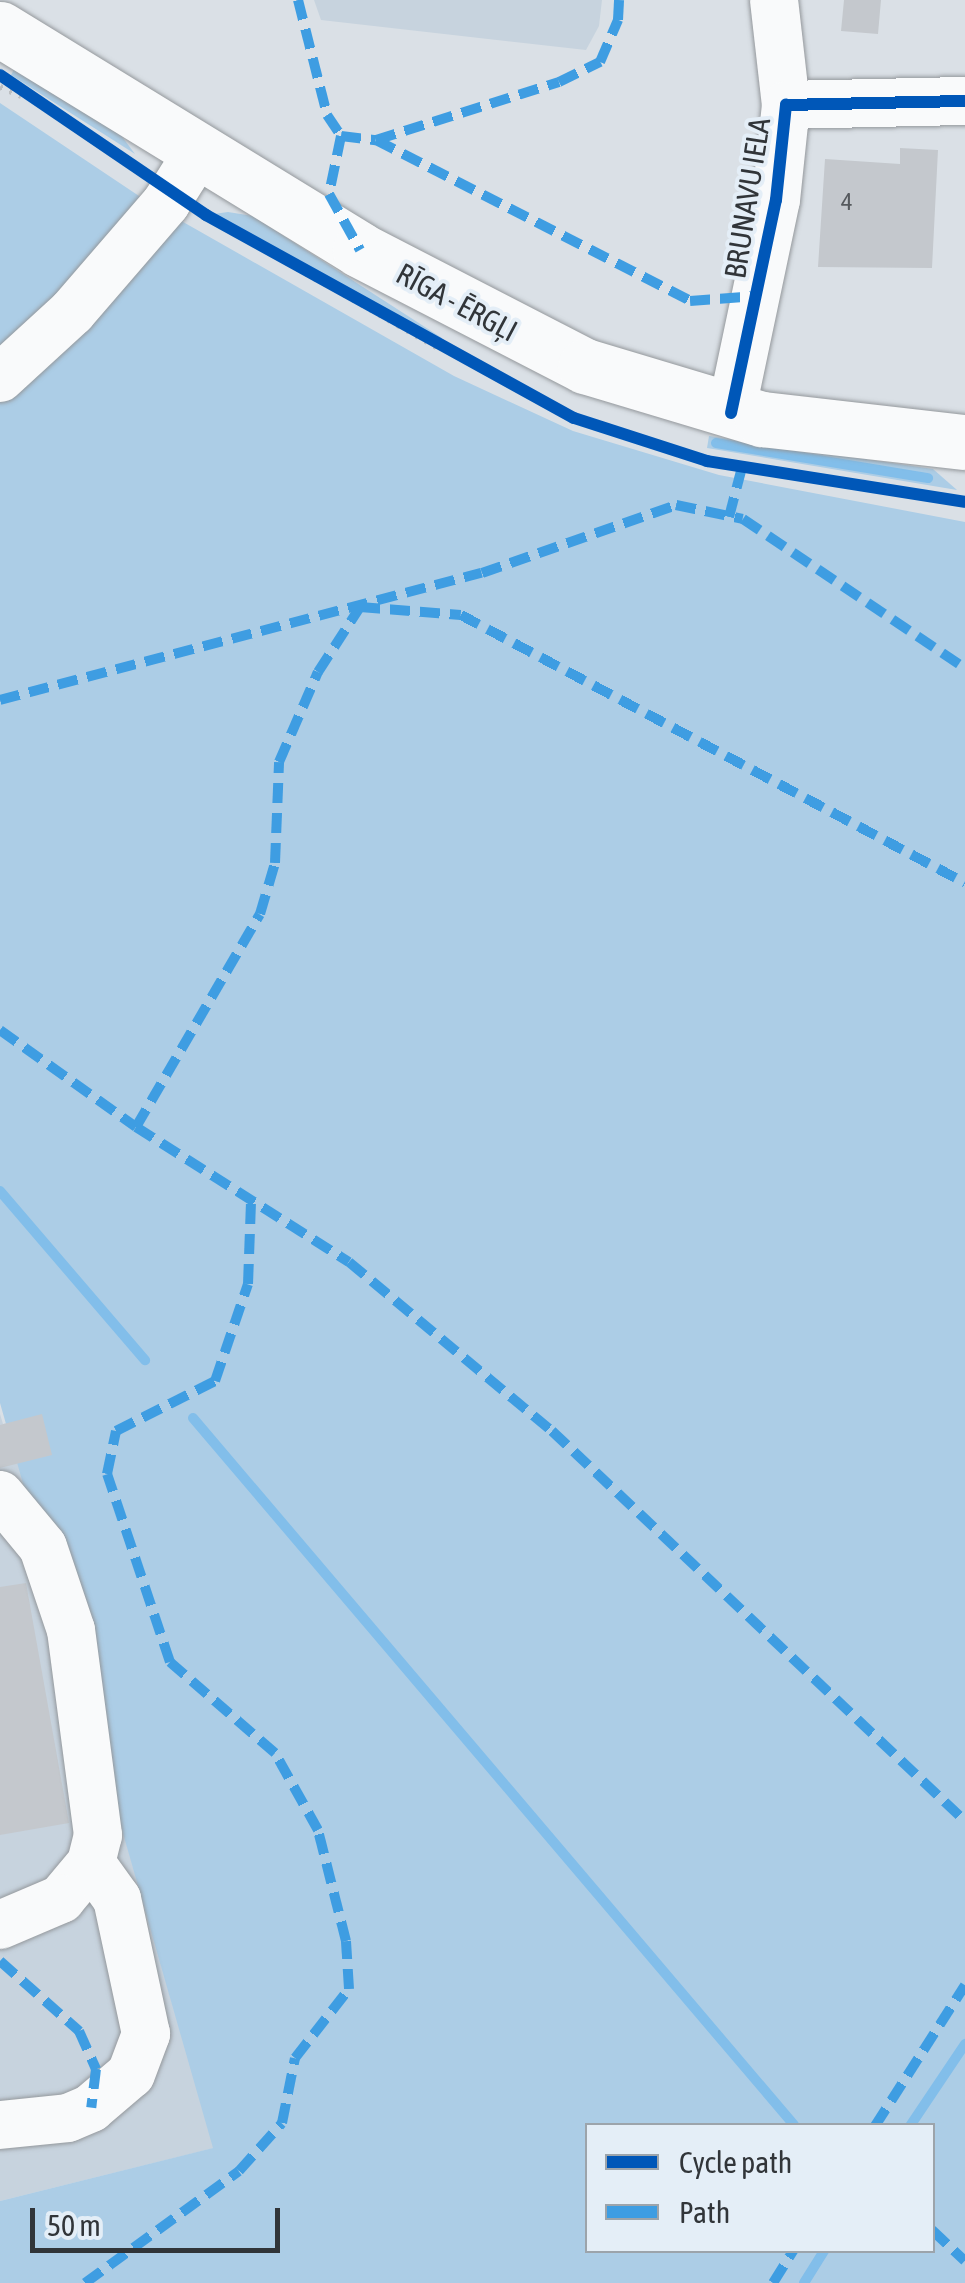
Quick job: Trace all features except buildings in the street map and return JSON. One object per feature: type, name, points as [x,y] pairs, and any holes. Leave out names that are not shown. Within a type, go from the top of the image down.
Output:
[{"type":"main road","name":"RĪGA - ĒRGĻI","points":[[0,29],[360,250],[527,340],[630,383],[731,413],[965,442]]},
{"type":"street","points":[[774,0],[786,106]]},
{"type":"street","name":"BRUNAVU IELA","points":[[731,413],[757,296],[786,106],[965,102]]},
{"type":"street","points":[[0,378],[72,312],[166,203],[198,152]]},
{"type":"street","points":[[0,1495],[43,1547],[71,1630],[98,1835],[91,1864],[61,1898],[0,1925]]},
{"type":"street","points":[[0,2125],[68,2118],[91,2108],[131,2074],[146,2034],[117,1899],[91,1864]]},
{"type":"path","points":[[0,75],[24,97]]},
{"type":"path","points":[[0,87],[40,106]]},
{"type":"shaded area","points":[[314,0],[602,0],[599,26],[586,50],[321,20]]},
{"type":"shaded area","points":[[16,66],[117,130],[135,154],[11,75]]},
{"type":"shaded area","points":[[0,103],[148,202],[454,376],[573,431],[719,475],[965,522],[965,2283],[0,2283],[0,2201],[213,2148],[0,1403]]},
{"type":"shaded area","points":[[214,214],[253,216],[442,338],[439,344]]},
{"type":"shaded area","points":[[709,436],[933,469],[957,490],[707,448]]},
{"type":"shaded area","points":[[0,1414],[3,1424],[42,1414],[214,2148],[0,2201]]},
{"type":"waterway","points":[[716,443],[928,478]]},
{"type":"waterway","points":[[0,1191],[145,1360]]},
{"type":"waterway","points":[[193,1418],[792,2123]]},
{"type":"waterway","points":[[912,2123],[965,2044]]},
{"type":"waterway","points":[[804,2283],[823,2253]]},
{"type":"marked path","points":[[298,0],[327,115],[341,136],[329,194],[360,250]]},
{"type":"marked path","points":[[341,136],[376,140],[559,82],[600,62],[618,20],[619,0]]},
{"type":"marked path","points":[[376,140],[690,301],[757,296]]},
{"type":"marked path","points":[[729,517],[742,467]]},
{"type":"marked path","points":[[0,700],[482,573],[676,505],[743,519],[965,668]]},
{"type":"marked path","points":[[136,1127],[260,914],[275,863],[279,762],[318,672],[360,607],[461,615],[965,883]]},
{"type":"marked path","points":[[0,1030],[136,1127],[349,1262],[552,1431],[965,1821]]},
{"type":"marked path","points":[[85,2283],[239,2171],[282,2123],[295,2058],[349,1989],[346,1941],[318,1830],[275,1753],[170,1662],[107,1474],[116,1431],[215,1381],[248,1284],[251,1203]]},
{"type":"marked path","points":[[0,1961],[79,2031],[96,2069],[91,2108]]},
{"type":"marked path","points":[[877,2123],[965,1985]]},
{"type":"marked path","points":[[935,2233],[965,2261]]},
{"type":"marked path","points":[[773,2283],[792,2253]]},
{"type":"cycle path","points":[[0,75],[206,215],[574,418],[707,461],[965,502]]},
{"type":"cycle path","points":[[731,413],[776,200],[786,105],[965,101]]}]
